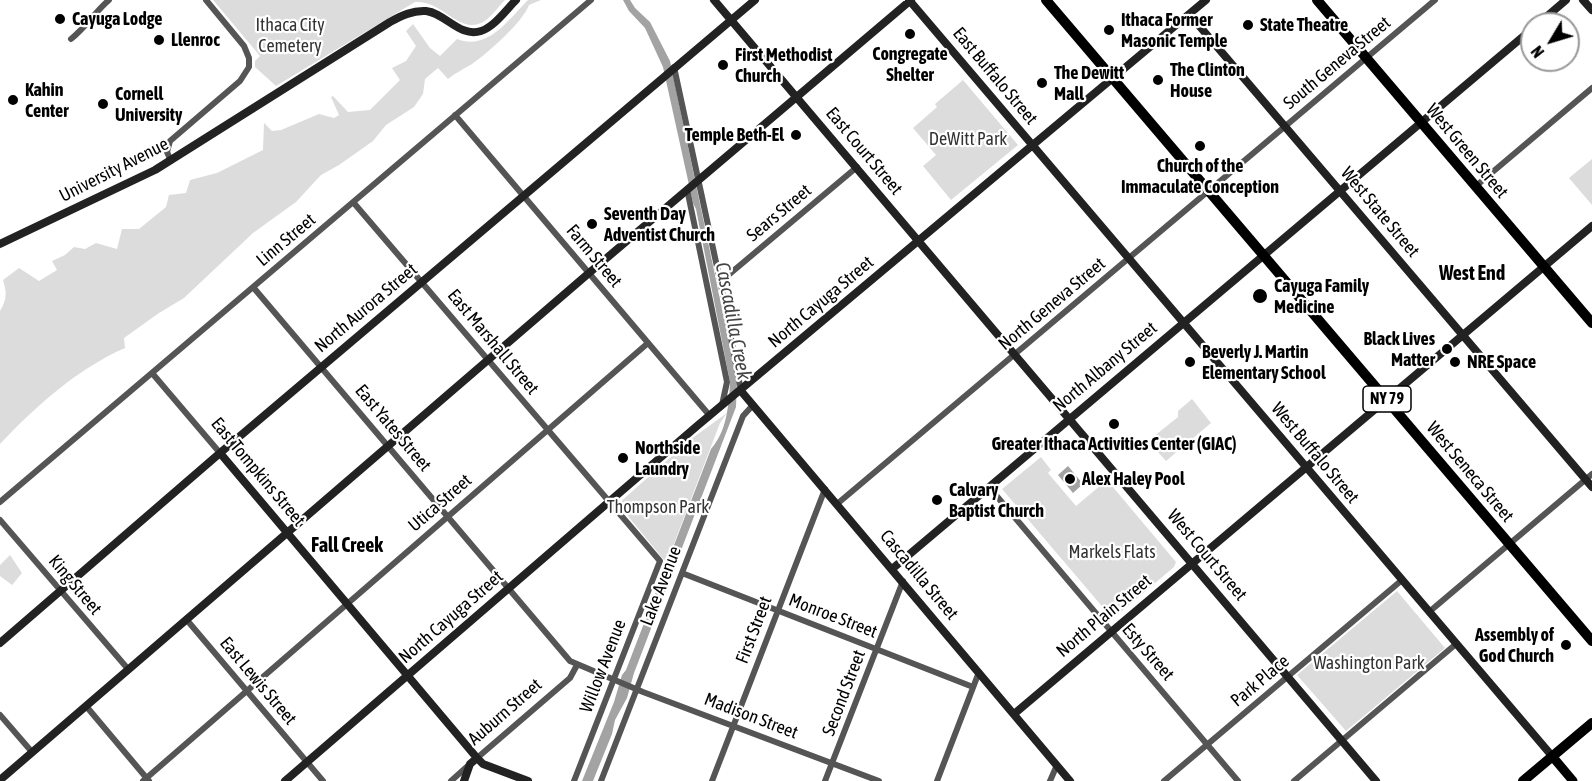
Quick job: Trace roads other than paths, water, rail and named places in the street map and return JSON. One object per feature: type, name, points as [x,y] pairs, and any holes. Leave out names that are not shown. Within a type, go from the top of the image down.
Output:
[{"type":"highway","name":"NY 79","points":[[1047,0],[1113,77]]},
{"type":"highway","name":"West Green Street","points":[[1317,0],[1592,323]]},
{"type":"highway","name":"West Seneca Street","points":[[1113,77],[1592,641]]},
{"type":"highway","points":[[1523,781],[1592,723]]},
{"type":"main road","name":"West Buffalo Street","points":[[1552,756],[1573,781]]},
{"type":"street","points":[[71,39],[109,0]]},
{"type":"street","points":[[171,161],[167,152],[170,141],[240,81],[249,67],[249,58],[244,46],[206,0]]},
{"type":"street","name":"University Avenue","points":[[0,244],[171,161],[403,16],[422,11],[432,12],[460,28],[475,32],[486,29],[516,0]]},
{"type":"street","name":"Linn Street","points":[[0,502],[591,0]]},
{"type":"street","name":"East Court Street","points":[[714,0],[919,241]]},
{"type":"street","name":"North Aurora Street","points":[[0,643],[220,453],[755,0]]},
{"type":"street","points":[[0,780],[488,359],[910,0]]},
{"type":"street","name":"East Buffalo Street","points":[[910,0],[1033,146]]},
{"type":"street","name":"North Cayuga Street","points":[[285,781],[710,416],[1206,0]]},
{"type":"street","name":"South Geneva Street","points":[[1286,126],[1435,0]]},
{"type":"street","points":[[1552,12],[1566,0]]},
{"type":"street","points":[[1583,0],[1592,10]]},
{"type":"street","name":"West State Street","points":[[1190,15],[1590,480]]},
{"type":"street","name":"North Albany Street","points":[[892,569],[1520,39]]},
{"type":"street","points":[[674,67],[741,381],[741,391]]},
{"type":"street","points":[[1476,186],[1592,88]]},
{"type":"street","name":"Farm Street","points":[[455,115],[710,416]]},
{"type":"street","name":"North Geneva Street","points":[[837,504],[1286,126]]},
{"type":"street","name":"West Buffalo Street","points":[[1033,146],[1552,756]]},
{"type":"street","name":"Sears Street","points":[[720,282],[856,167]]},
{"type":"street","points":[[687,189],[727,381],[722,406]]},
{"type":"street","name":"East Marshall Street","points":[[353,202],[660,561]]},
{"type":"street","name":"North Plain Street","points":[[1014,714],[1592,226]]},
{"type":"street","name":"West Court Street","points":[[919,241],[1376,781]]},
{"type":"street","name":"East Yates Street","points":[[253,287],[570,661],[577,665]]},
{"type":"street","name":"Utica Street","points":[[146,780],[246,690],[648,343]]},
{"type":"street","name":"East Tompkins Street","points":[[152,373],[408,675],[474,761]]},
{"type":"street","name":"Cascadilla Street","points":[[741,391],[1070,781]]},
{"type":"street","name":"Lake Avenue","points":[[601,781],[635,688],[743,416],[753,405]]},
{"type":"street","points":[[1429,612],[1590,480]]},
{"type":"street","name":"Esty Street","points":[[989,487],[1238,781]]},
{"type":"street","name":"First Street","points":[[712,781],[825,489]]},
{"type":"street","name":"King Street","points":[[0,520],[128,669]]},
{"type":"street","name":"Willow Avenue","points":[[574,781],[616,680],[660,561]]},
{"type":"street","name":"Monroe Street","points":[[682,573],[973,687]]},
{"type":"street","name":"Park Place","points":[[1164,781],[1402,580]]},
{"type":"street","name":"Second Street","points":[[825,781],[903,581]]},
{"type":"street","name":"East Lewis Street","points":[[186,619],[323,781]]},
{"type":"street","points":[[1294,781],[1456,645]]},
{"type":"street","name":"Madison Street","points":[[577,665],[879,781]]},
{"type":"street","name":"Auburn Street","points":[[451,781],[570,678],[577,665]]},
{"type":"street","points":[[937,781],[979,672]]},
{"type":"street","points":[[86,706],[146,780]]},
{"type":"street","points":[[0,715],[32,752]]},
{"type":"street","points":[[464,781],[474,761],[528,781]]},
{"type":"street","points":[[1050,781],[1057,765]]},
{"type":"place","name":"Cayuga Lodge","points":[[60,19]]},
{"type":"place","name":"State Theatre","points":[[1248,25]]},
{"type":"place","name":"Ithaca Former Masonic Temple","points":[[1109,30]]},
{"type":"place","name":"Congregate Shelter","points":[[910,34]]},
{"type":"place","name":"Llenroc","points":[[159,40]]},
{"type":"place","name":"First Methodist Church","points":[[723,65]]},
{"type":"place","name":"The Clinton House","points":[[1158,80]]},
{"type":"place","name":"The Dewitt Mall","points":[[1042,83]]},
{"type":"place","name":"Kahin Center","points":[[13,100]]},
{"type":"place","name":"Cornell University","points":[[103,104]]},
{"type":"place","name":"Temple Beth-El","points":[[796,135]]},
{"type":"place","name":"Church of the Immaculate Conception","points":[[1200,146]]},
{"type":"place","name":"Seventh Day Adventist Church","points":[[592,224]]},
{"type":"place","name":"Cayuga Family Medicine","points":[[1260,296]]},
{"type":"place","name":"Black Lives Matter","points":[[1447,349]]},
{"type":"place","name":"Beverly J. Martin Elementary School","points":[[1190,362]]},
{"type":"place","name":"NRE Space","points":[[1455,362]]},
{"type":"place","name":"Greater Ithaca Activities Center (GIAC)","points":[[1114,424]]},
{"type":"place","name":"Northside Laundry","points":[[623,458]]},
{"type":"place","name":"Alex Haley Pool","points":[[1070,479]]},
{"type":"place","name":"Calvary Baptist Church","points":[[937,500]]},
{"type":"place","name":"Assembly of God Church","points":[[1566,645]]},
{"type":"district","name":"West End","points":[[1472,274]]},
{"type":"district","name":"Fall Creek","points":[[347,546]]},
{"type":"park label","name":"Ithaca City Cemetery","points":[[290,36]]},
{"type":"park label","name":"DeWitt Park","points":[[968,139]]},
{"type":"park label","name":"Thompson Park","points":[[658,507]]},
{"type":"park label","name":"Markels Flats","points":[[1112,552]]},
{"type":"park label","name":"Washington Park","points":[[1369,663]]},
{"type":"water label","name":"Cascadilla Creek","points":[[733,321]]}]
